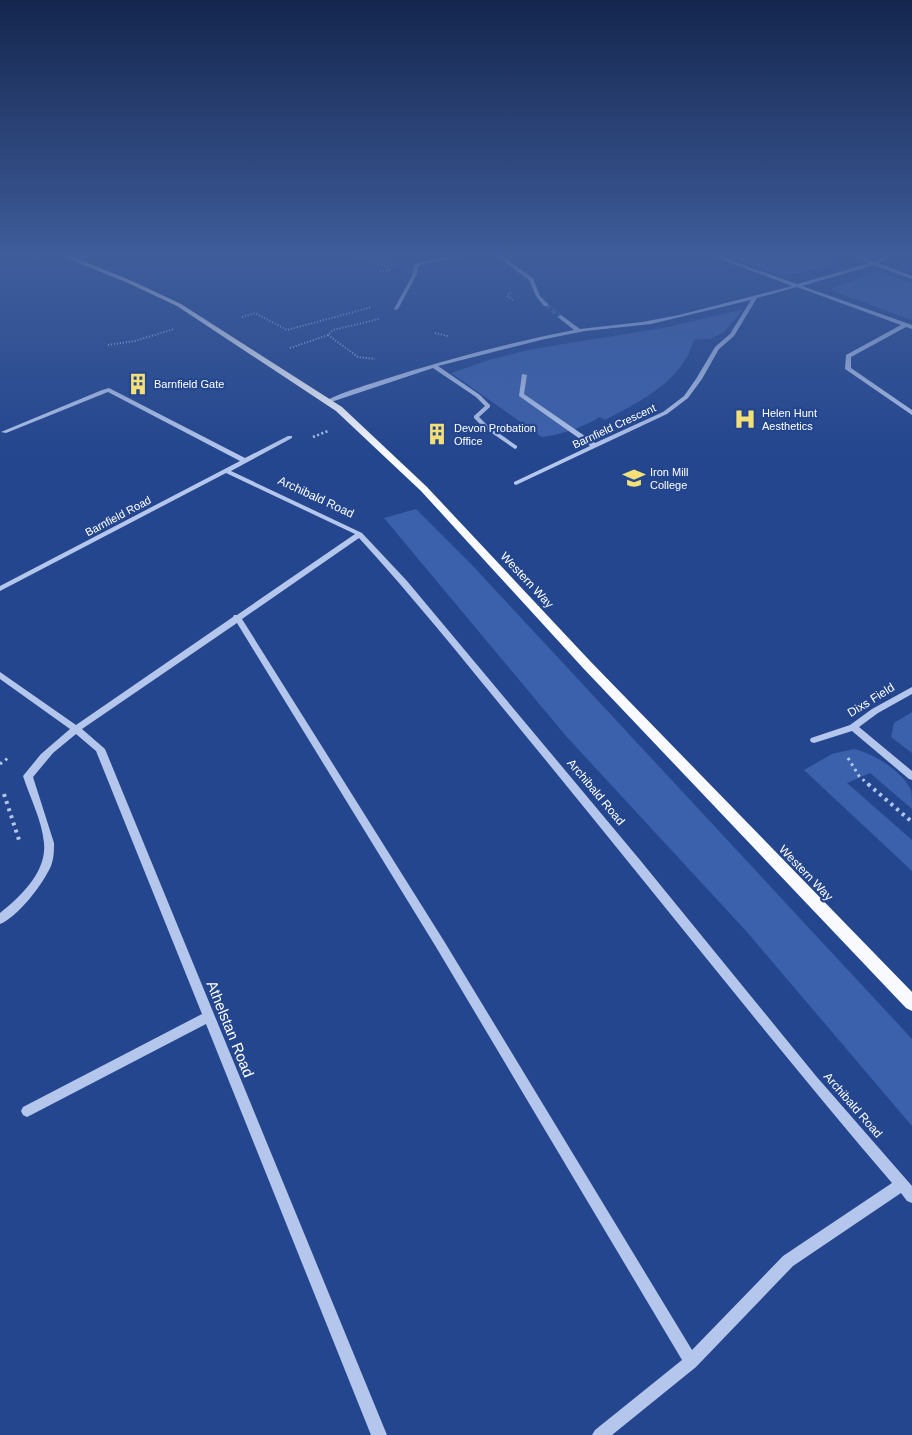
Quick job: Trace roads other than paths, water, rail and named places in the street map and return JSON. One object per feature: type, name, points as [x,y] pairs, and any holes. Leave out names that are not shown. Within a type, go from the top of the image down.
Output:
[{"type":"main road","name":"Western Way","points":[[206,322],[329,401],[424,489],[587,665],[912,1003]]},
{"type":"street","points":[[567,322],[579,331]]},
{"type":"street","points":[[329,401],[434,366],[477,354],[579,331],[652,322]]},
{"type":"street","name":"Barnfield Crescent","points":[[516,483],[665,413],[686,397],[718,348],[732,335],[740,322]]},
{"type":"street","points":[[896,322],[912,328]]},
{"type":"street","points":[[905,325],[848,356],[848,369],[912,413]]},
{"type":"street","points":[[434,366],[478,396],[488,406],[476,417],[484,426],[515,447]]},
{"type":"street","points":[[524,375],[521,395],[595,446]]},
{"type":"street","points":[[4,432],[104,390],[109,390],[245,461]]},
{"type":"street","name":"Barnfield Road","points":[[0,589],[290,437]]},
{"type":"street","name":"Archibald Road","points":[[226,471],[360,534],[404,583],[636,863],[812,1080],[912,1196]]},
{"type":"street","points":[[0,919],[28,894],[39,878],[47,860],[49,844],[28,776],[42,756],[76,728],[360,534]]},
{"type":"street","points":[[237,617],[440,944],[691,1362]]},
{"type":"street","name":"Athelstan Road","points":[[0,675],[76,728],[100,749],[379,1435]]},
{"type":"street","name":"Dixs Field","points":[[814,740],[853,727],[875,710],[912,690]]},
{"type":"street","points":[[853,727],[912,776]]},
{"type":"street","points":[[27,1111],[209,1016]]},
{"type":"street","points":[[600,1435],[691,1362],[788,1261],[902,1184]]},
{"type":"place","name":"Barnfield Gate","points":[[138,384]]},
{"type":"place","name":"Helen Hunt Aesthetics","points":[[745,419]]},
{"type":"place","name":"Devon Probation Office","points":[[437,434]]},
{"type":"place","name":"Iron Mill College","points":[[634,478]]}]
